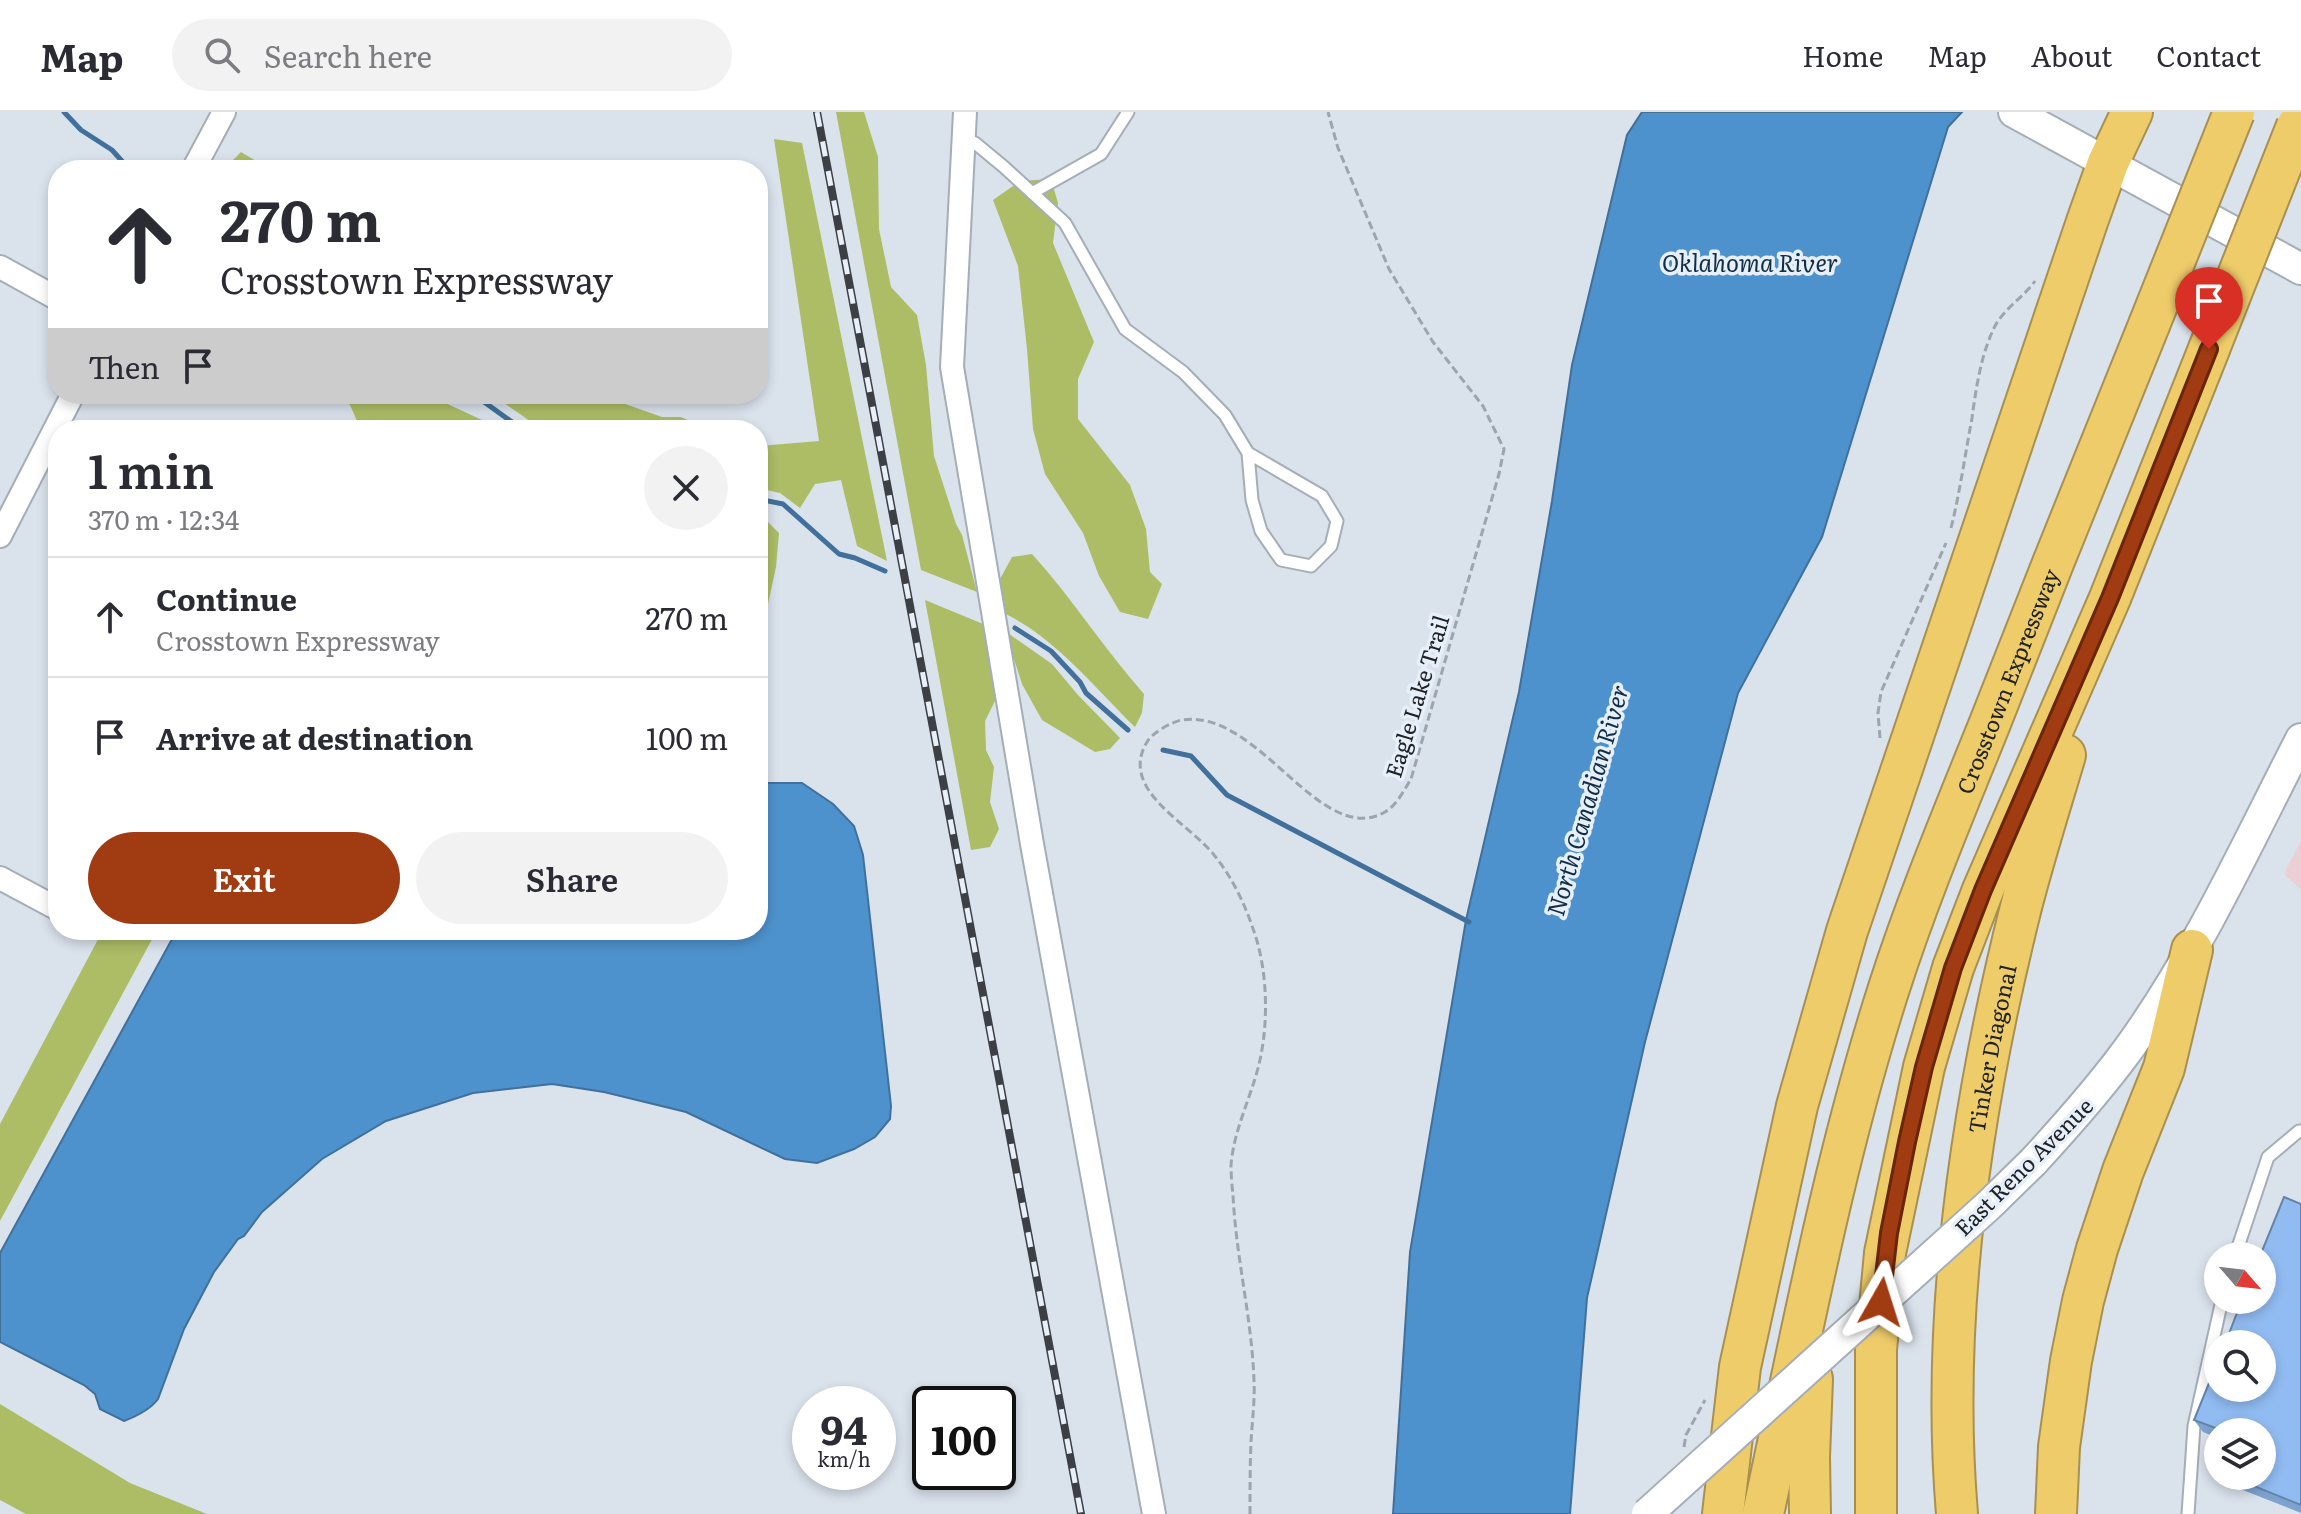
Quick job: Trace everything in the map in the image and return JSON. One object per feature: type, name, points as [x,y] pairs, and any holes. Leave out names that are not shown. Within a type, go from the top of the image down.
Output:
[{"type":"highway","points":[[1723,1514],[1740,1367],[1780,1176],[1822,1016],[1847,931],[2108,163],[2132,112]]},
{"type":"highway","name":"Crosstown Expressway","points":[[1818,1263],[1862,1078],[1917,908],[2234,112]]},
{"type":"highway","points":[[1876,1514],[1876,1350],[1885,1253],[1924,1067],[1953,968],[1983,890],[2110,598],[2299,121]]},
{"type":"highway","name":"Tinker Diagonal","points":[[1957,1514],[1952,1383],[1956,1297],[1969,1171],[1991,1042],[2021,907],[2110,598]]},
{"type":"highway","points":[[2056,1514],[2059,1447],[2083,1301],[2123,1171],[2164,1068],[2192,950]]},
{"type":"highway","points":[[1763,1514],[1818,1263]]},
{"type":"highway","points":[[1810,1514],[1809,1457],[1818,1263]]},
{"type":"main road","points":[[2014,112],[2301,269]]},
{"type":"main road","name":"East Reno Avenue","points":[[1647,1514],[1977,1215],[2033,1162],[2090,1099],[2133,1043],[2192,950],[2301,739]]},
{"type":"street","points":[[198,160],[224,112]]},
{"type":"street","points":[[965,112],[952,367],[1032,844],[1154,1514]]},
{"type":"street","points":[[0,267],[48,293]]},
{"type":"street","points":[[0,536],[48,443]]},
{"type":"street","points":[[0,878],[48,904]]},
{"type":"lane","points":[[1032,193],[1101,154],[1128,112]]},
{"type":"lane","points":[[963,138],[975,143],[1065,223],[1125,329],[1183,372],[1225,415],[1248,453],[1252,500],[1261,531],[1281,560],[1311,566],[1331,546],[1337,521],[1322,496],[1248,453]]},
{"type":"lane","points":[[2240,1242],[2268,1157],[2301,1131]]},
{"type":"lane","points":[[2188,1514],[2194,1426],[2219,1314]]},
{"type":"path","name":"Eagle Lake Trail","points":[[1250,1514],[1254,1382],[1234,1218],[1231,1164],[1261,1055],[1265,988],[1258,944],[1249,916],[1228,875],[1214,854],[1189,829],[1169,815],[1142,781],[1139,755],[1149,737],[1180,720],[1204,721],[1225,727],[1246,739],[1331,809],[1352,818],[1385,812],[1397,801],[1411,779],[1504,449],[1483,406],[1433,342],[1389,269],[1338,148],[1328,112]]},
{"type":"shaded area","points":[[2301,841],[2301,890],[2284,874]]},
{"type":"green space","points":[[836,112],[864,112],[878,157],[879,229],[891,287],[917,315],[926,365],[934,456],[962,535],[977,592],[921,570]]},
{"type":"green space","points":[[774,139],[802,143],[887,561],[857,546],[841,480],[815,484],[800,508],[780,493],[768,490],[768,445],[819,441]]},
{"type":"green space","points":[[241,152],[254,160],[233,160]]},
{"type":"green space","points":[[1051,179],[1058,203],[1053,243],[1094,342],[1078,379],[1078,419],[1130,485],[1146,529],[1150,572],[1162,584],[1148,619],[1120,612],[1099,576],[1083,533],[1045,474],[1033,429],[1018,266],[993,200],[1020,181]]},
{"type":"green space","points":[[448,404],[482,420],[357,420],[350,405]]},
{"type":"green space","points":[[505,404],[625,404],[662,417],[687,420],[529,420]]},
{"type":"green space","points":[[768,522],[779,533],[768,604]]},
{"type":"green space","points":[[1032,554],[1144,694],[1142,713],[1135,727],[1057,649],[1002,612],[1000,579],[1012,557]]},
{"type":"green space","points":[[925,600],[988,626],[998,695],[985,721],[986,750],[994,767],[990,802],[999,829],[990,847],[971,850]]},
{"type":"green space","points":[[1005,631],[1052,664],[1120,738],[1110,749],[1095,752],[1042,720],[1022,684]]},
{"type":"green space","points":[[98,940],[152,940],[0,1221],[0,1124]]},
{"type":"green space","points":[[0,1404],[130,1483],[207,1514],[26,1514],[0,1500]]},
{"type":"water","name":"Oklahoma River","points":[[1642,112],[1962,112],[1948,127],[1822,537],[1738,693],[1645,1042],[1587,1298],[1570,1514],[1393,1514],[1410,1252],[1466,920],[1519,692],[1572,365],[1627,135]]},
{"type":"water","points":[[768,783],[802,783],[833,804],[854,826],[863,855],[891,1106],[890,1119],[875,1137],[854,1149],[817,1163],[785,1159],[686,1112],[604,1092],[552,1084],[473,1093],[386,1121],[322,1159],[262,1212],[244,1236],[238,1239],[214,1272],[184,1329],[158,1399],[138,1415],[124,1421],[100,1409],[95,1394],[84,1385],[0,1342],[0,1253],[172,940],[768,940]]},
{"type":"building","points":[[2284,1197],[2301,1204],[2301,1505],[2264,1490],[2276,1490],[2276,1418],[2204,1418],[2204,1424],[2194,1420],[2204,1395],[2204,1402],[2276,1402],[2276,1330],[2230,1330],[2237,1314],[2276,1314],[2276,1242],[2266,1242]]},
{"type":"waterway","points":[[64,112],[81,130],[112,150],[121,160]]},
{"type":"waterway","points":[[487,404],[509,420]]},
{"type":"waterway","points":[[768,501],[783,504],[839,554],[885,571]]},
{"type":"waterway","points":[[1015,628],[1051,651],[1080,682],[1086,693],[1128,730]]},
{"type":"waterway","points":[[1163,750],[1191,756],[1227,795],[1469,922]]},
{"type":"railway","points":[[817,112],[1081,1514]]},
{"type":"route","points":[[1881,1302],[1885,1253],[1907,1142],[1924,1067],[1953,968],[1983,890],[2110,598],[2209,349]]},
{"type":"water label","name":"North Canadian River","points":[[1586,800]]}]
